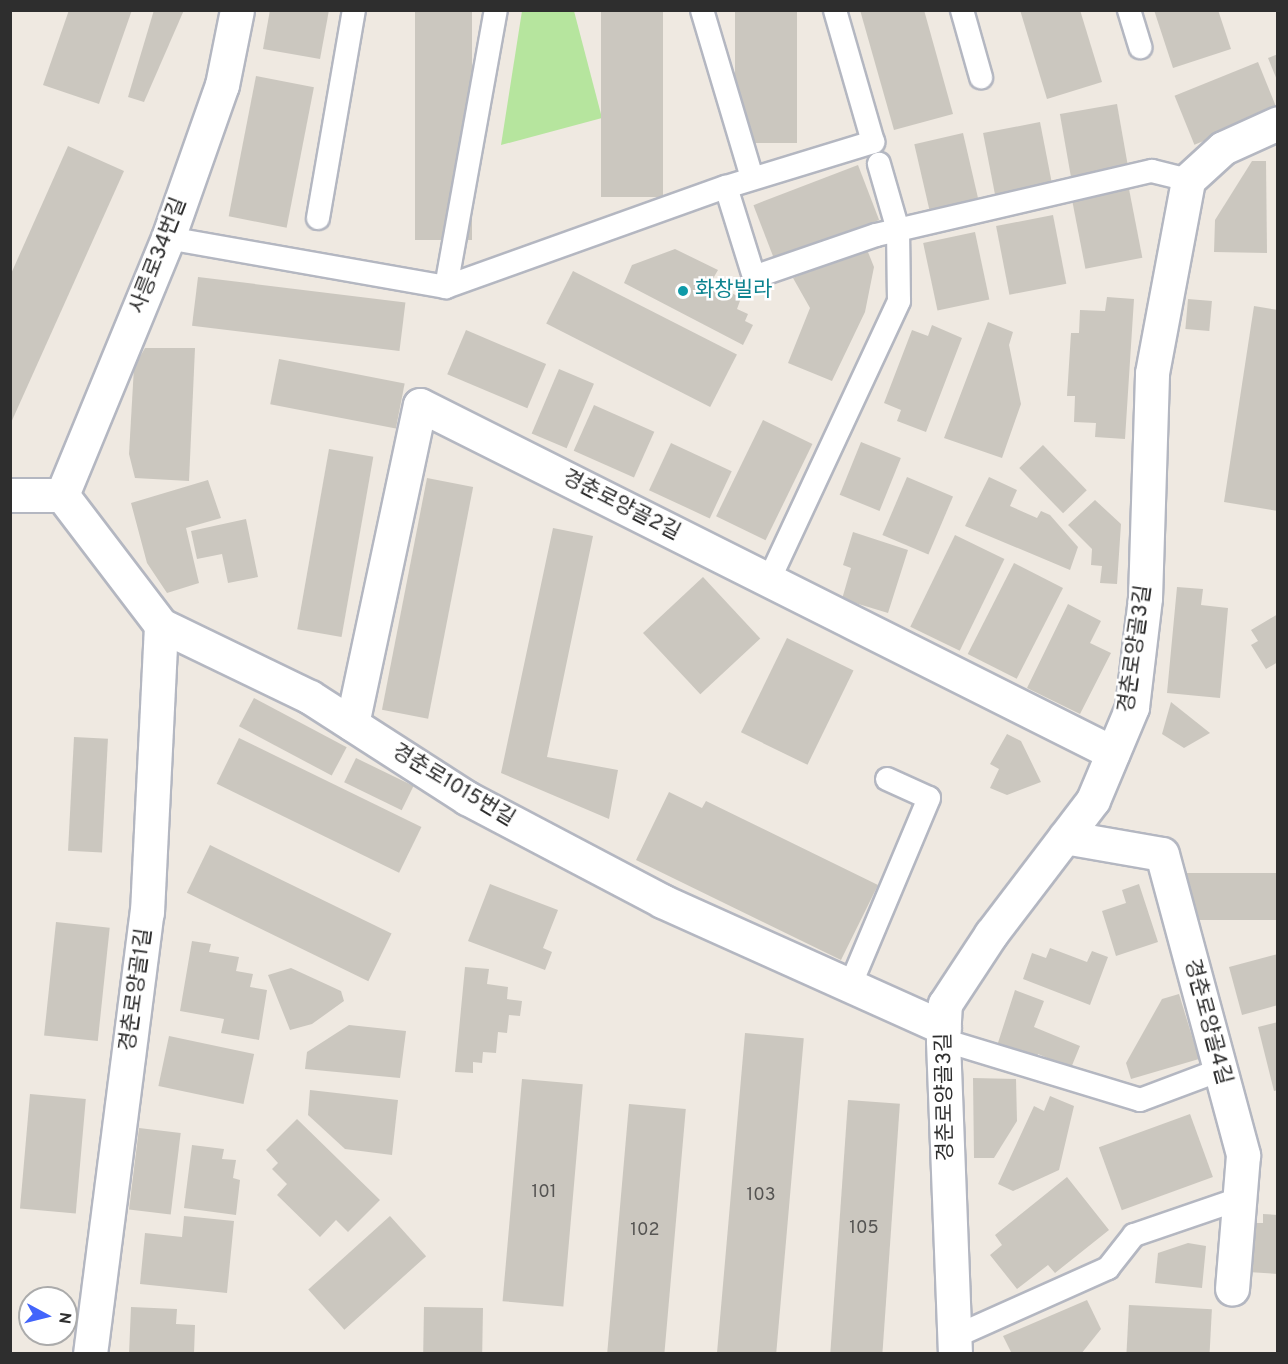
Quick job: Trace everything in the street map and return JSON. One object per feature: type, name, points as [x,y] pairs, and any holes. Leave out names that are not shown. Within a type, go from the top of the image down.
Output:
[{"type":"street","name":"사릉로34번길","points":[[62,495],[168,238],[222,85],[237,10]]},
{"type":"street","points":[[1188,180],[1223,148],[1278,123]]},
{"type":"street","name":"경춘로양골3길","points":[[954,1345],[943,1034],[945,1004],[991,934],[1093,800],[1132,706],[1145,598],[1152,373],[1188,180]]},
{"type":"street","name":"경춘로양골2길","points":[[352,724],[420,405],[1113,753]]},
{"type":"street","points":[[10,495],[62,495]]},
{"type":"street","name":"경춘로1015번길","points":[[62,495],[161,625],[310,697],[467,798],[662,901],[850,986],[943,1034]]},
{"type":"street","name":"경춘로양골1길","points":[[90,1353],[147,912],[161,625]]},
{"type":"street","name":"경춘로양골4길","points":[[1065,837],[1162,854],[1243,1155],[1232,1289]]},
{"type":"lane","points":[[318,218],[354,10]]},
{"type":"lane","points":[[446,287],[496,10]]},
{"type":"lane","points":[[702,10],[752,178]]},
{"type":"lane","points":[[168,238],[446,287],[752,178],[873,142],[835,10]]},
{"type":"lane","points":[[962,10],[981,76]]},
{"type":"lane","points":[[1129,10],[1140,47]]},
{"type":"lane","points":[[769,580],[899,301],[898,230],[879,164]]},
{"type":"lane","points":[[726,187],[754,277],[898,230],[1152,171],[1188,180]]},
{"type":"lane","points":[[850,986],[929,798],[887,778]]},
{"type":"lane","points":[[943,1034],[1140,1100],[1220,1070]]},
{"type":"lane","points":[[954,1345],[1108,1268],[1134,1235],[1239,1199]]},
{"type":"green space","points":[[522,11],[574,11],[602,118],[501,145]]},
{"type":"building","points":[[69,10],[132,10],[99,104],[43,85]]},
{"type":"building","points":[[154,10],[184,10],[144,102],[128,97]]},
{"type":"building","points":[[270,10],[329,10],[320,59],[263,49]]},
{"type":"building","points":[[415,10],[472,10],[472,240],[415,240]]},
{"type":"building","points":[[601,10],[663,10],[663,197],[601,197]]},
{"type":"building","points":[[735,10],[797,10],[797,143],[735,143]]},
{"type":"building","points":[[860,10],[924,10],[953,114],[894,130]]},
{"type":"building","points":[[1020,10],[1080,10],[1102,82],[1047,99]]},
{"type":"building","points":[[1154,10],[1218,10],[1231,49],[1173,68]]},
{"type":"building","points":[[1278,54],[1278,80],[1277,80],[1268,58]]},
{"type":"building","points":[[1258,62],[1278,111],[1194,145],[1175,96]]},
{"type":"building","points":[[256,76],[314,87],[287,228],[229,216]]},
{"type":"building","points":[[1117,104],[1129,173],[1072,183],[1060,114]]},
{"type":"building","points":[[1040,122],[1053,191],[996,202],[983,133]]},
{"type":"building","points":[[963,133],[978,198],[929,210],[914,144]]},
{"type":"building","points":[[68,146],[124,171],[10,425],[10,276]]},
{"type":"building","points":[[1252,161],[1266,161],[1267,253],[1214,252],[1215,220]]},
{"type":"building","points":[[858,165],[879,220],[775,260],[753,205]]},
{"type":"building","points":[[1129,189],[1142,258],[1085,269],[1072,200]]},
{"type":"building","points":[[1053,215],[1066,284],[1009,295],[996,226]]},
{"type":"building","points":[[975,232],[989,299],[938,311],[923,243]]},
{"type":"building","points":[[866,247],[874,267],[865,312],[832,381],[788,363],[810,308],[793,278]]},
{"type":"building","name":"화창빌라","points":[[675,249],[718,270],[711,282],[741,298],[737,309],[748,314],[745,321],[753,325],[743,345],[624,283],[632,265]]},
{"type":"building","points":[[573,271],[737,355],[710,407],[546,324]]},
{"type":"building","points":[[198,277],[405,302],[399,351],[192,326]]},
{"type":"building","points":[[1107,297],[1134,299],[1125,439],[1095,437],[1096,423],[1074,422],[1075,396],[1067,396],[1071,333],[1079,333],[1080,310],[1105,311]]},
{"type":"building","points":[[1188,299],[1212,301],[1209,331],[1185,329]]},
{"type":"building","points":[[1254,306],[1278,310],[1278,511],[1224,502]]},
{"type":"building","points":[[988,322],[1013,332],[1009,345],[1021,404],[1002,458],[944,438]]},
{"type":"building","points":[[932,325],[962,338],[926,432],[897,421],[901,410],[884,403],[912,330],[928,336]]},
{"type":"building","points":[[466,330],[546,364],[527,408],[447,374]]},
{"type":"building","points":[[145,348],[195,348],[189,481],[135,478],[129,454],[134,367]]},
{"type":"building","points":[[279,359],[405,383],[396,429],[270,404]]},
{"type":"building","points":[[559,369],[594,384],[567,448],[532,433]]},
{"type":"building","points":[[594,405],[654,432],[634,478],[574,451]]},
{"type":"building","points":[[763,420],[812,444],[766,540],[716,516]]},
{"type":"building","points":[[861,442],[901,458],[880,511],[840,495]]},
{"type":"building","points":[[671,443],[732,471],[710,518],[649,490]]},
{"type":"building","points":[[1043,445],[1087,490],[1063,513],[1019,468]]},
{"type":"building","points":[[329,449],[373,457],[342,637],[297,629]]},
{"type":"building","points":[[907,477],[953,497],[928,555],[882,535]]},
{"type":"building","points":[[989,477],[1017,490],[1010,506],[1037,518],[1041,511],[1050,515],[1078,547],[1070,570],[965,526]]},
{"type":"building","points":[[427,478],[473,487],[428,719],[382,710]]},
{"type":"building","points":[[208,480],[221,518],[186,528],[199,583],[167,593],[147,563],[131,503]]},
{"type":"building","points":[[1095,500],[1121,524],[1117,584],[1100,583],[1102,566],[1091,565],[1092,549],[1068,525]]},
{"type":"building","points":[[246,519],[258,577],[228,583],[222,554],[197,559],[191,531]]},
{"type":"building","points":[[553,528],[593,536],[547,757],[618,770],[609,819],[501,773]]},
{"type":"building","points":[[853,532],[908,550],[888,613],[842,599],[851,568],[843,565]]},
{"type":"building","points":[[955,535],[1004,559],[960,651],[910,627]]},
{"type":"building","points":[[1014,563],[1063,588],[1017,679],[968,654]]},
{"type":"building","points":[[703,577],[760,638],[700,694],[643,633]]},
{"type":"building","points":[[1177,587],[1203,589],[1201,605],[1228,608],[1220,698],[1167,693]]},
{"type":"building","points":[[1068,604],[1101,621],[1090,643],[1111,653],[1080,714],[1027,688]]},
{"type":"building","points":[[1278,614],[1278,662],[1266,669],[1251,645],[1258,641],[1251,630]]},
{"type":"building","points":[[787,638],[854,670],[807,765],[741,732]]},
{"type":"building","points":[[254,698],[347,747],[332,776],[239,726]]},
{"type":"building","points":[[1171,702],[1210,733],[1184,748],[1162,734]]},
{"type":"building","points":[[1007,734],[1021,741],[1041,782],[1007,795],[990,788],[999,769],[990,764]]},
{"type":"building","points":[[74,737],[108,739],[102,853],[68,851]]},
{"type":"building","points":[[239,738],[421,827],[399,873],[217,784]]},
{"type":"building","points":[[356,758],[414,786],[402,810],[344,782]]},
{"type":"building","points":[[669,792],[702,808],[706,801],[878,885],[841,960],[636,860]]},
{"type":"building","points":[[210,845],[392,934],[368,981],[187,893]]},
{"type":"building","points":[[1180,873],[1278,873],[1278,920],[1180,920]]},
{"type":"building","points":[[490,884],[558,910],[543,948],[552,952],[545,970],[468,941]]},
{"type":"building","points":[[1139,884],[1158,942],[1116,956],[1102,911],[1126,903],[1122,890]]},
{"type":"building","points":[[56,922],[110,928],[98,1041],[44,1035]]},
{"type":"building","points":[[192,941],[211,944],[209,952],[239,957],[236,971],[253,974],[250,987],[267,990],[259,1040],[221,1033],[224,1019],[180,1011]]},
{"type":"building","points":[[1050,948],[1087,962],[1092,951],[1108,957],[1090,1005],[1023,979],[1032,953],[1046,958]]},
{"type":"building","points":[[1278,954],[1278,1005],[1242,1015],[1229,967]]},
{"type":"building","points":[[465,967],[489,969],[487,984],[508,987],[507,999],[522,1001],[520,1016],[509,1015],[507,1033],[498,1032],[496,1053],[483,1052],[482,1063],[473,1062],[473,1073],[455,1072]]},
{"type":"building","points":[[291,968],[341,991],[344,1001],[312,1024],[290,1030],[268,975]]},
{"type":"building","points":[[1015,990],[1044,1001],[1034,1027],[1080,1046],[1071,1068],[1038,1054],[1034,1065],[996,1049]]},
{"type":"building","points":[[1179,994],[1199,1059],[1131,1079],[1126,1063],[1162,999]]},
{"type":"building","points":[[1278,1022],[1278,1090],[1274,1091],[1258,1027]]},
{"type":"building","points":[[349,1025],[406,1031],[400,1078],[305,1069],[307,1052]]},
{"type":"building","points":[[745,1033],[804,1038],[776,1354],[717,1354]]},
{"type":"building","points":[[169,1036],[254,1054],[243,1104],[158,1086]]},
{"type":"building","points":[[973,1078],[1016,1079],[1017,1121],[994,1158],[974,1158]]},
{"type":"building","points":[[522,1079],[583,1084],[563,1306],[503,1301]]},
{"type":"building","points":[[310,1090],[398,1100],[392,1155],[345,1149],[308,1115]]},
{"type":"building","points":[[30,1094],[86,1099],[76,1213],[20,1209]]},
{"type":"building","points":[[1050,1096],[1074,1106],[1059,1170],[1013,1191],[998,1184],[1034,1106],[1044,1111]]},
{"type":"building","points":[[848,1100],[900,1104],[882,1354],[830,1354]]},
{"type":"building","points":[[629,1104],[686,1109],[664,1354],[607,1354]]},
{"type":"building","points":[[1190,1114],[1213,1177],[1122,1210],[1099,1147]]},
{"type":"building","points":[[297,1119],[380,1200],[348,1232],[336,1220],[320,1237],[277,1195],[287,1184],[272,1169],[278,1163],[266,1150]]},
{"type":"building","points":[[139,1128],[181,1133],[171,1215],[129,1209]]},
{"type":"building","points":[[192,1145],[224,1149],[222,1159],[236,1160],[233,1178],[240,1180],[236,1215],[184,1208]]},
{"type":"building","points":[[1067,1177],[1109,1230],[1055,1273],[1048,1265],[1017,1289],[990,1255],[1002,1245],[995,1235]]},
{"type":"building","points":[[1263,1214],[1278,1215],[1278,1274],[1248,1272],[1250,1223],[1263,1223]]},
{"type":"building","points":[[184,1216],[234,1221],[227,1293],[140,1284],[145,1233],[182,1237]]},
{"type":"building","points":[[390,1216],[426,1256],[344,1330],[308,1290]]},
{"type":"building","points":[[1188,1243],[1206,1246],[1202,1288],[1155,1283],[1158,1253]]},
{"type":"building","points":[[1087,1300],[1101,1329],[1081,1354],[1012,1354],[1003,1336]]},
{"type":"building","points":[[1129,1305],[1212,1309],[1210,1354],[1126,1354]]},
{"type":"building","points":[[131,1307],[177,1309],[176,1324],[195,1325],[194,1354],[129,1354]]},
{"type":"building","points":[[424,1307],[483,1308],[482,1354],[423,1354]]},
{"type":"place","name":"화창빌라","points":[[683,291]]}]
